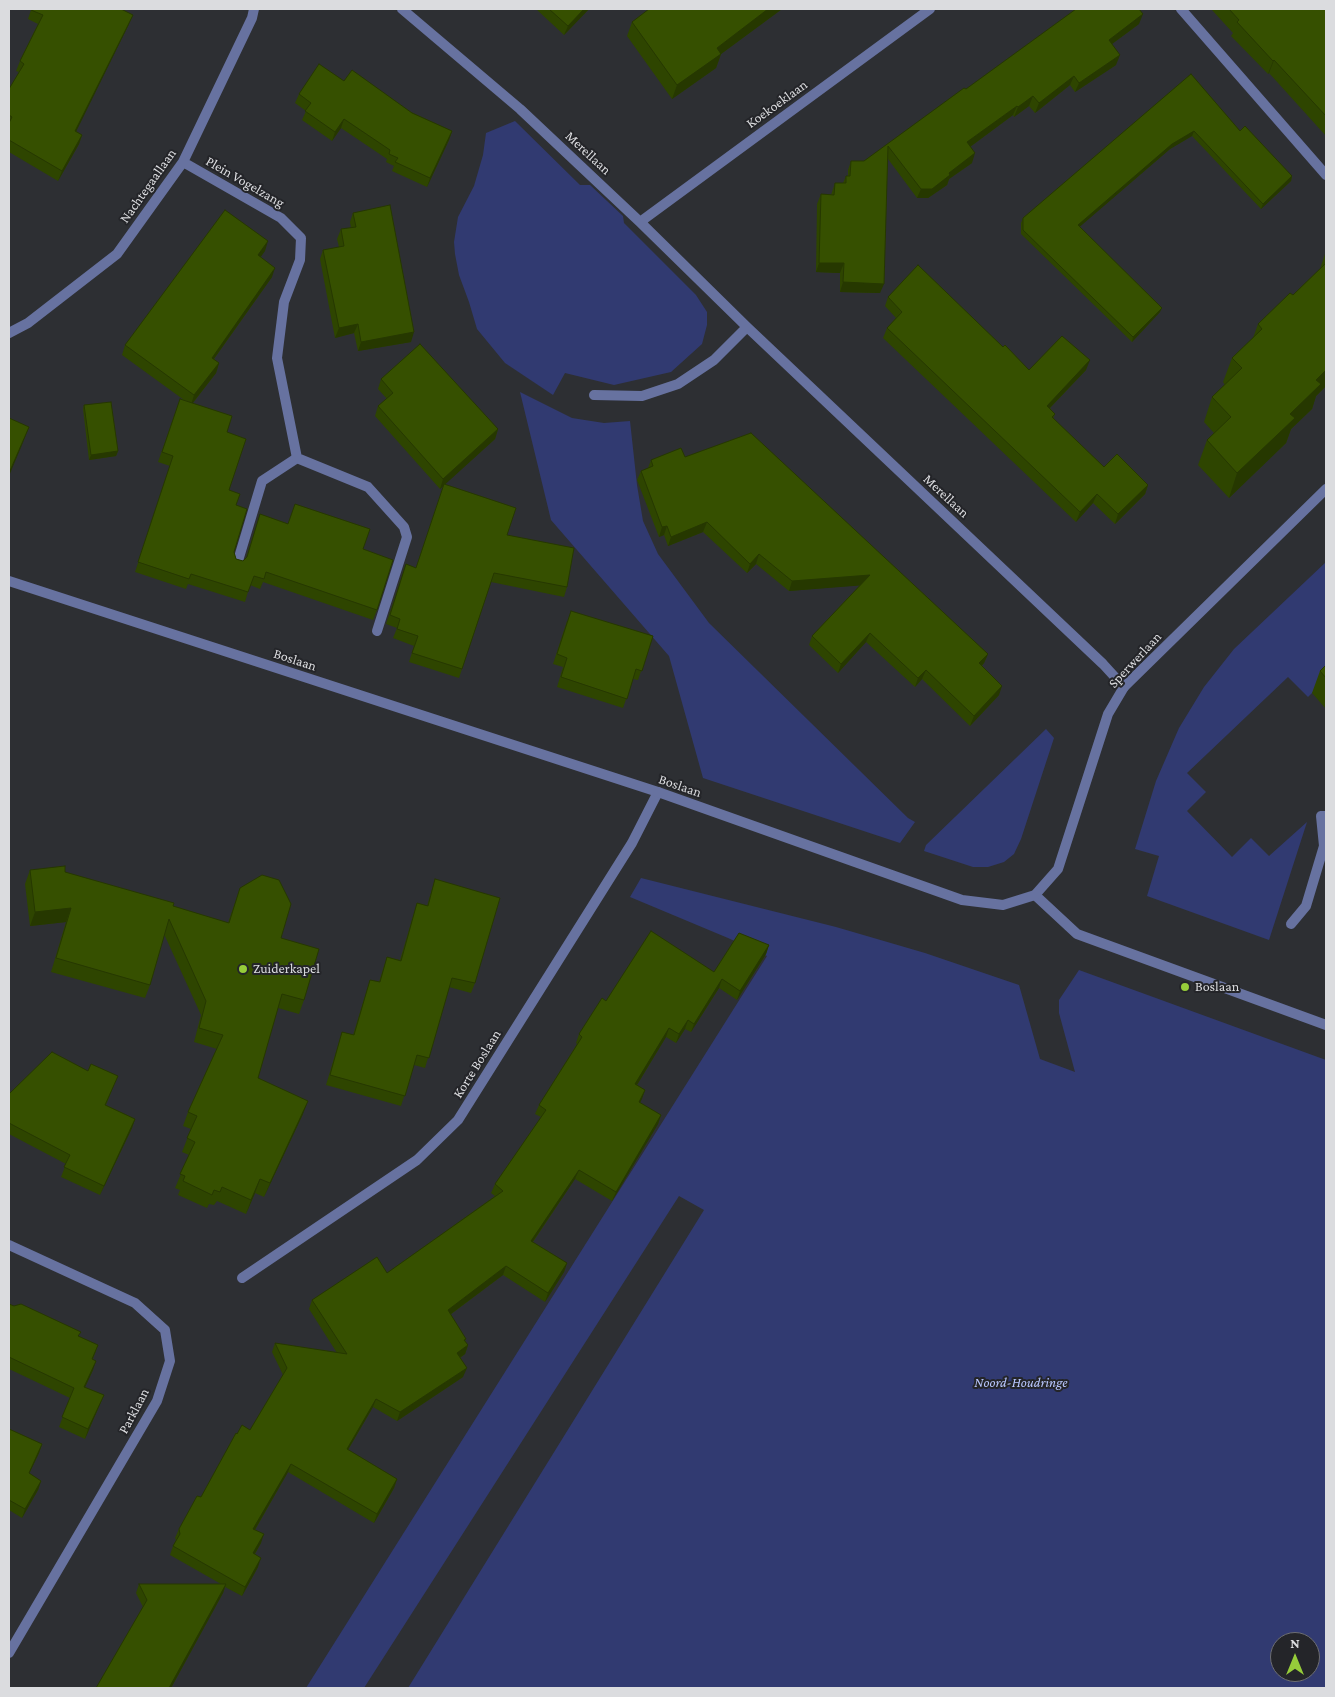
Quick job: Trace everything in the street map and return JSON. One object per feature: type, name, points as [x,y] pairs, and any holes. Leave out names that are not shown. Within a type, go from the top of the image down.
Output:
[{"type":"street","name":"Nachtegaallaan","points":[[9,334],[28,323],[117,254],[183,162],[252,18],[254,9]]},
{"type":"street","name":"Merellaan","points":[[402,9],[520,109],[1103,664],[1124,688]]},
{"type":"street","name":"Koekoeklaan","points":[[640,222],[930,9]]},
{"type":"street","points":[[1181,9],[1326,175]]},
{"type":"street","name":"Plein Vogelzang","points":[[183,162],[281,218],[301,238],[300,260],[284,302],[278,358],[297,458]]},
{"type":"street","points":[[594,395],[642,396],[678,384],[714,360],[747,327]]},
{"type":"street","points":[[237,564],[262,481],[297,458],[368,487],[404,527],[407,537],[377,631]]},
{"type":"street","name":"Sperwerlaan","points":[[1035,895],[1058,869],[1108,714],[1124,688],[1326,489]]},
{"type":"street","name":"Boslaan","points":[[9,581],[658,792],[962,900],[1002,904],[1035,895]]},
{"type":"street","name":"Korte Boslaan","points":[[242,1278],[417,1160],[458,1120],[632,843],[658,792]]},
{"type":"street","points":[[1291,924],[1306,906],[1324,846],[1320,816],[1326,816]]},
{"type":"street","points":[[1035,895],[1077,934],[1326,1026]]},
{"type":"street","name":"Parklaan","points":[[9,1245],[135,1303],[165,1330],[170,1361],[157,1401],[9,1653]]},
{"type":"green space","points":[[515,121],[580,185],[590,185],[623,216],[624,223],[696,295],[707,312],[707,325],[702,344],[671,372],[614,385],[565,373],[553,395],[505,363],[477,329],[459,275],[455,254],[454,242],[458,217],[474,186],[483,155],[486,133]]},
{"type":"green space","points":[[520,392],[572,418],[604,423],[630,421],[643,521],[658,554],[709,623],[908,818],[915,822],[900,843],[703,778],[669,656],[551,520]]},
{"type":"green space","points":[[1326,562],[1326,679],[1308,697],[1288,677],[1187,773],[1206,792],[1187,811],[1232,857],[1251,838],[1269,856],[1307,822],[1269,940],[1147,896],[1159,856],[1135,849],[1156,781],[1179,728],[1204,687],[1234,649]]},
{"type":"green space","points":[[1046,729],[1054,738],[1021,839],[1014,854],[1004,862],[988,867],[973,867],[924,851],[926,845]]},
{"type":"green space","name":"Noord-Houdringe","points":[[641,878],[836,927],[925,953],[1019,985],[1040,1059],[1075,1072],[1059,1013],[1059,1000],[1079,970],[1326,1060],[1326,1688],[408,1688],[704,1210],[679,1196],[364,1688],[306,1688],[767,956],[630,897]]},
{"type":"building","points":[[32,9],[121,9],[133,15],[75,131],[82,135],[62,171],[9,140],[9,123],[12,117],[9,115],[9,89],[24,64],[20,61],[43,15]]},
{"type":"building","points":[[549,9],[584,9],[568,26]]},
{"type":"building","points":[[649,9],[768,9],[717,48],[721,54],[677,85],[632,22]]},
{"type":"building","points":[[1076,9],[1139,9],[1143,14],[1109,40],[1120,55],[1079,83],[1074,76],[1039,103],[1033,96],[1017,106],[967,142],[975,153],[932,189],[921,189],[888,146],[884,284],[843,282],[844,263],[819,263],[821,194],[834,195],[835,183],[846,183],[846,176],[850,176],[851,161],[864,161]]},
{"type":"building","points":[[1229,9],[1326,9],[1326,116],[1237,22],[1239,20]]},
{"type":"building","points":[[319,64],[344,81],[352,70],[412,113],[452,131],[430,178],[395,162],[398,158],[389,154],[390,150],[344,119],[335,132],[305,111],[311,103],[299,94]]},
{"type":"building","points":[[1191,74],[1240,131],[1245,126],[1292,176],[1263,204],[1194,131],[1172,144],[1078,225],[1162,308],[1133,337],[1023,230],[1023,218]]},
{"type":"building","points":[[390,205],[414,332],[361,342],[358,324],[339,328],[323,250],[344,246],[341,229],[356,227],[353,213]]},
{"type":"building","points":[[225,210],[268,241],[258,255],[275,268],[212,358],[219,363],[194,395],[125,345]]},
{"type":"building","points":[[1326,263],[1326,370],[1316,380],[1321,384],[1290,414],[1295,418],[1237,473],[1207,440],[1231,417],[1212,397],[1242,368],[1232,358],[1262,329],[1258,324],[1290,293],[1293,295]]},
{"type":"building","points":[[918,265],[1003,347],[1005,345],[1029,370],[1062,336],[1090,360],[1047,406],[1055,414],[1052,417],[1104,467],[1117,454],[1148,485],[1118,514],[1097,494],[1080,512],[887,328],[902,312],[888,297]]},
{"type":"building","points":[[420,344],[498,429],[443,479],[378,406],[393,393],[381,379]]},
{"type":"building","points":[[180,399],[232,416],[227,432],[246,439],[229,490],[240,494],[236,505],[247,509],[234,552],[236,559],[243,561],[247,557],[260,514],[288,524],[295,504],[370,529],[363,549],[393,560],[377,610],[266,572],[264,579],[254,576],[248,592],[191,574],[189,579],[138,562],[173,456],[162,452]]},
{"type":"building","points":[[111,402],[118,451],[91,455],[84,405]]},
{"type":"building","points":[[9,418],[29,427],[9,473]]},
{"type":"building","points":[[751,433],[988,654],[979,663],[1002,686],[974,716],[926,670],[918,678],[870,633],[841,664],[812,636],[870,575],[792,581],[759,554],[750,564],[707,522],[671,537],[667,526],[662,527],[641,471],[653,466],[651,460],[681,448],[685,457]]},
{"type":"building","points":[[444,484],[516,508],[507,535],[574,548],[567,587],[494,573],[462,669],[412,653],[418,636],[397,629],[400,619],[390,615],[406,564],[416,568]]},
{"type":"building","points":[[571,611],[653,636],[642,671],[636,669],[627,699],[561,677],[567,658],[557,654]]},
{"type":"building","points":[[1326,665],[1326,678],[1320,671]]},
{"type":"building","points":[[65,866],[65,872],[174,903],[173,906],[229,923],[240,888],[262,875],[279,880],[291,904],[281,938],[319,949],[304,1000],[282,994],[258,1078],[308,1101],[270,1183],[260,1179],[251,1200],[222,1187],[220,1192],[214,1190],[212,1195],[183,1181],[185,1176],[180,1174],[195,1142],[187,1138],[197,1116],[188,1112],[223,1035],[199,1028],[206,1001],[169,919],[150,985],[56,958],[71,908],[35,912],[30,870]]},
{"type":"building","points":[[435,879],[500,898],[475,983],[452,978],[429,1058],[417,1055],[405,1096],[330,1075],[342,1032],[354,1035],[370,980],[380,982],[387,957],[401,961],[417,903],[428,906]]},
{"type":"building","points":[[651,931],[714,972],[739,933],[769,945],[740,991],[722,979],[694,1024],[688,1020],[679,1034],[669,1028],[635,1084],[645,1090],[639,1102],[661,1115],[616,1192],[579,1170],[531,1241],[567,1263],[548,1293],[506,1266],[448,1310],[468,1345],[457,1353],[467,1368],[400,1412],[376,1399],[347,1449],[397,1479],[377,1514],[291,1464],[253,1529],[264,1534],[253,1553],[261,1558],[245,1587],[173,1546],[180,1534],[179,1529],[197,1496],[201,1497],[236,1433],[242,1425],[250,1430],[287,1368],[275,1343],[347,1354],[312,1300],[377,1257],[387,1273],[503,1191],[495,1184],[546,1110],[539,1105],[582,1037],[579,1034],[602,998],[606,1001]]},
{"type":"building","points":[[52,1052],[88,1071],[91,1064],[118,1076],[105,1105],[135,1119],[104,1186],[64,1167],[70,1155],[9,1123],[9,1094]]},
{"type":"building","points":[[9,1304],[14,1306],[21,1304],[81,1332],[78,1336],[98,1345],[92,1359],[96,1361],[84,1387],[104,1395],[88,1429],[62,1417],[74,1388],[9,1357]]},
{"type":"building","points":[[9,1429],[42,1444],[29,1473],[41,1481],[25,1509],[9,1500]]},
{"type":"building","points":[[139,1584],[226,1584],[169,1688],[96,1688],[147,1600]]},
{"type":"place","name":"Zuiderkapel","points":[[243,969]]},
{"type":"place","name":"Boslaan","points":[[1185,987]]}]
